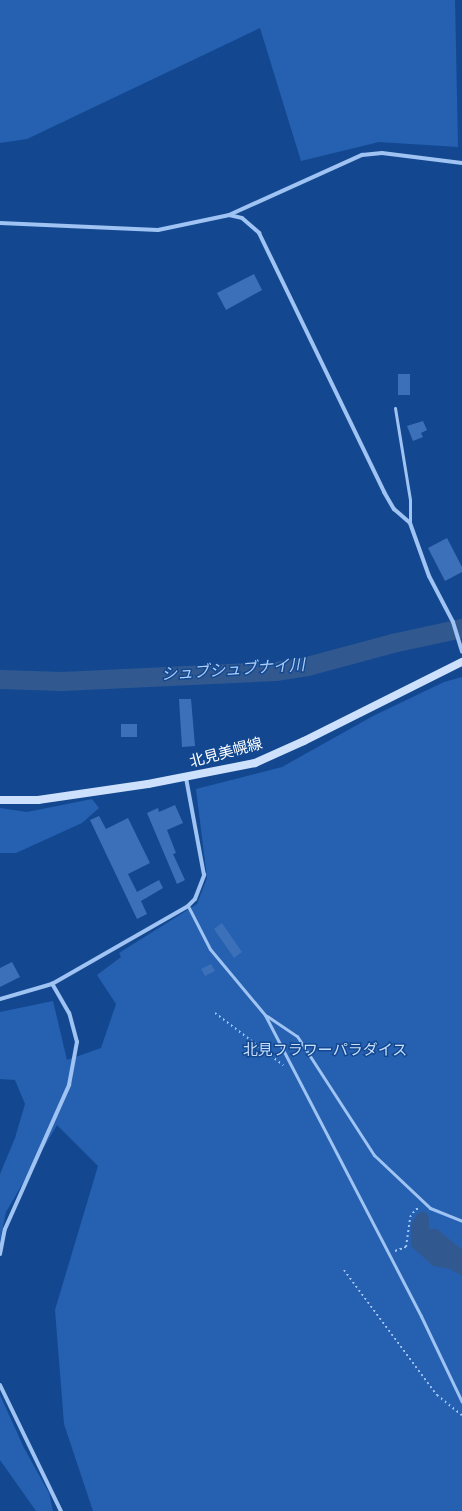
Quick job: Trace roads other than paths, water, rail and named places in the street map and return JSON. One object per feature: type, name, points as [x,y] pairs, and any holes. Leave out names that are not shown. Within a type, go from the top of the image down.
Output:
[{"type":"main road","name":"北見美幌線","points":[[0,800],[38,800],[186,778],[255,763],[304,741],[462,662]]},
{"type":"street","points":[[0,222],[158,230],[229,215],[362,154],[382,153],[462,163]]},
{"type":"street","points":[[229,215],[242,218],[259,233],[384,492],[394,509],[410,523],[429,576],[453,622],[462,652]]},
{"type":"street","points":[[0,999],[52,984],[188,906],[195,899],[204,875],[186,778]]},
{"type":"street","points":[[0,1254],[5,1229],[71,1078],[77,1042],[69,1013],[52,984]]},
{"type":"street","points":[[0,1385],[61,1511]]},
{"type":"lane","points":[[395,408],[410,500],[410,523]]},
{"type":"lane","points":[[188,906],[210,948],[265,1015],[300,1078],[462,1402]]},
{"type":"lane","points":[[265,1015],[297,1036],[374,1155],[430,1208],[462,1221]]},
{"type":"waterway","name":"シュブシュブナイ川","points":[[0,679],[62,681],[275,671],[307,666],[392,643],[462,628]]},
{"type":"park label","name":"北見フラワーパラダイス","points":[[325,1051]]}]
